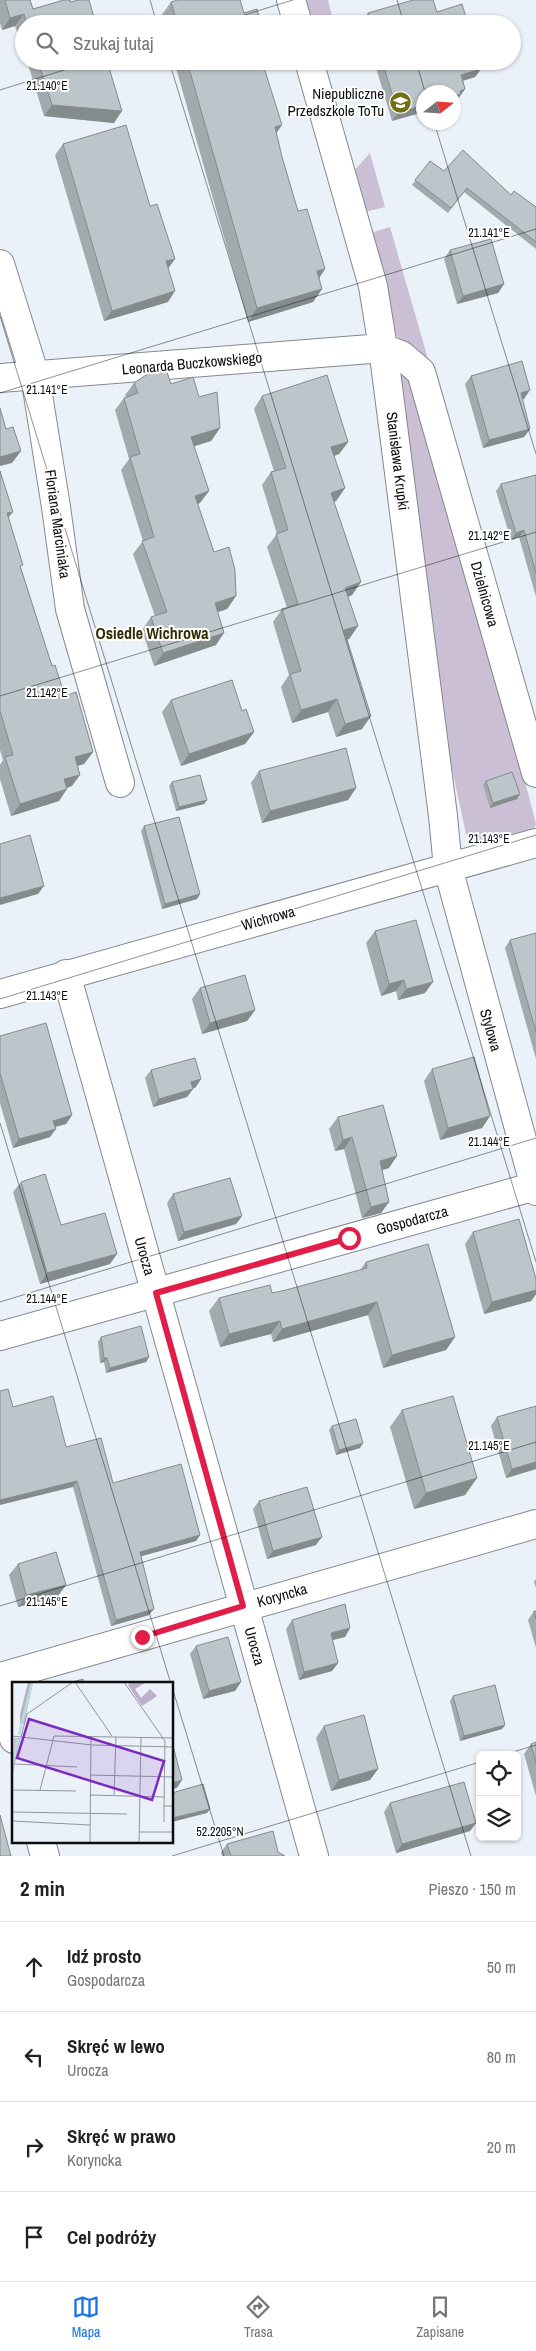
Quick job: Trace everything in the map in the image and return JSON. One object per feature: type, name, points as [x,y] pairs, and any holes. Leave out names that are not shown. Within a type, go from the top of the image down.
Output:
[{"type":"street","points":[[291,0],[295,15]]},
{"type":"street","name":"Stanisława Krupki","points":[[312,70],[373,286],[383,348],[448,868]]},
{"type":"street","name":"Floriana Marciniaka","points":[[0,264],[35,376],[70,608],[120,783]]},
{"type":"street","name":"Leonarda Buczkowskiego","points":[[0,378],[383,348]]},
{"type":"street","name":"Dzielnicowa","points":[[383,348],[401,355],[421,372],[536,773]]},
{"type":"street","name":"Wichrowa","points":[[0,994],[536,843]]},
{"type":"street","name":"Stylowa","points":[[448,868],[536,1188]]},
{"type":"street","name":"Urocza","points":[[66,974],[314,1856]]},
{"type":"street","name":"Gospodarcza","points":[[0,1336],[536,1188]]},
{"type":"street","name":"Koryncka","points":[[0,1677],[243,1606],[536,1524]]},
{"type":"street","points":[[0,1691],[12,1732]]},
{"type":"shaded area","points":[[304,0],[328,0],[332,15],[308,15]]},
{"type":"shaded area","points":[[370,153],[385,207],[365,212],[353,172]]},
{"type":"shaded area","points":[[390,227],[432,373],[413,348],[394,334],[370,233]]},
{"type":"shaded area","points":[[407,375],[413,381],[503,696],[536,824],[533,832],[484,849],[475,844],[466,834],[447,746],[398,377]]},
{"type":"building","points":[[5,0],[30,0],[33,9],[64,0],[70,0],[70,2],[89,0],[93,15],[24,14],[15,15],[10,18]]},
{"type":"building","points":[[178,0],[240,0],[244,13],[257,9],[259,15],[175,15],[171,2]]},
{"type":"building","points":[[413,0],[433,0],[437,12],[462,4],[465,15],[369,15],[368,13]]},
{"type":"building","points":[[41,70],[110,70],[122,111],[52,105]]},
{"type":"building","points":[[190,70],[265,70],[282,125],[275,127],[298,211],[307,209],[325,269],[317,271],[322,289],[257,308]]},
{"type":"building","points":[[385,70],[478,70],[461,75],[465,89],[461,91],[461,85],[416,85],[416,107],[398,113]]},
{"type":"building","points":[[126,125],[150,206],[157,204],[175,259],[166,261],[175,291],[112,311],[63,144]]},
{"type":"building","points":[[463,150],[511,195],[514,191],[536,207],[536,242],[467,188],[451,208],[415,180],[430,161],[444,171]]},
{"type":"building","points":[[491,239],[504,284],[463,296],[450,250]]},
{"type":"building","points":[[522,361],[530,390],[521,393],[530,429],[489,440],[471,376]]},
{"type":"building","points":[[167,372],[171,384],[193,377],[199,397],[217,392],[220,428],[191,437],[209,491],[195,496],[214,552],[229,547],[235,570],[236,596],[215,603],[224,633],[163,653],[151,617],[167,612],[142,541],[154,537],[130,457],[140,454],[124,398],[138,393],[134,383],[149,373]]},
{"type":"building","points":[[327,375],[348,442],[331,447],[345,488],[331,493],[361,582],[345,588],[358,626],[344,630],[371,716],[345,724],[337,699],[301,710],[290,674],[301,671],[282,609],[298,604],[276,534],[288,530],[271,472],[286,468],[262,396]]},
{"type":"building","points":[[0,408],[6,429],[13,427],[21,451],[0,457]]},
{"type":"building","points":[[0,471],[13,512],[7,513],[23,565],[20,566],[52,666],[55,665],[65,696],[76,692],[93,752],[75,757],[80,775],[64,779],[67,789],[20,804],[5,757],[13,755],[0,711]]},
{"type":"building","points":[[536,475],[536,573],[524,530],[516,533],[501,484]]},
{"type":"building","points":[[232,680],[242,711],[246,709],[254,732],[189,754],[171,700]]},
{"type":"building","points":[[346,748],[356,788],[270,811],[259,771]]},
{"type":"building","points":[[512,772],[520,794],[493,803],[486,781]]},
{"type":"building","points":[[200,775],[207,800],[179,807],[172,782]]},
{"type":"building","points":[[179,817],[200,894],[165,904],[144,826]]},
{"type":"building","points":[[30,835],[44,886],[0,898],[0,844]]},
{"type":"building","points":[[416,920],[433,982],[406,989],[404,980],[389,984],[375,931]]},
{"type":"building","points":[[536,933],[536,1032],[510,940]]},
{"type":"building","points":[[245,975],[255,1010],[210,1023],[200,988]]},
{"type":"building","points":[[46,1023],[72,1115],[53,1121],[56,1129],[19,1139],[0,1073],[0,1036]]},
{"type":"building","points":[[474,1057],[490,1116],[448,1128],[432,1069]]},
{"type":"building","points":[[195,1058],[201,1079],[191,1082],[193,1089],[159,1099],[151,1070]]},
{"type":"building","points":[[383,1105],[397,1156],[380,1161],[389,1202],[371,1207],[352,1137],[343,1140],[338,1117]]},
{"type":"building","points":[[45,1174],[61,1225],[105,1213],[117,1254],[47,1273],[21,1182]]},
{"type":"building","points":[[230,1178],[242,1216],[184,1232],[173,1194]]},
{"type":"building","points":[[519,1219],[536,1279],[536,1290],[492,1302],[473,1232]]},
{"type":"building","points":[[428,1244],[455,1337],[392,1355],[377,1302],[282,1329],[280,1321],[229,1334],[219,1298],[270,1285],[272,1293],[286,1290],[367,1268],[366,1262]]},
{"type":"building","points":[[141,1326],[149,1357],[110,1368],[107,1358],[104,1358],[101,1337]]},
{"type":"building","points":[[8,1389],[13,1407],[53,1396],[66,1447],[101,1438],[113,1483],[181,1464],[200,1535],[140,1552],[154,1609],[116,1620],[77,1481],[0,1500],[0,1391]]},
{"type":"building","points":[[453,1396],[477,1478],[426,1493],[402,1410]]},
{"type":"building","points":[[536,1406],[536,1462],[512,1469],[497,1417]]},
{"type":"building","points":[[356,1419],[363,1443],[339,1450],[332,1426]]},
{"type":"building","points":[[307,1487],[322,1537],[273,1551],[259,1501]]},
{"type":"building","points":[[56,1552],[66,1585],[26,1595],[18,1564]]},
{"type":"building","points":[[345,1604],[350,1628],[331,1633],[338,1663],[304,1672],[292,1620]]},
{"type":"building","points":[[228,1637],[241,1682],[209,1691],[196,1646]]},
{"type":"building","points":[[83,1679],[84,1682],[73,1682]]},
{"type":"building","points":[[495,1685],[505,1725],[464,1736],[453,1696]]},
{"type":"building","points":[[364,1715],[378,1769],[339,1780],[324,1726]]},
{"type":"building","points":[[536,1742],[536,1763],[531,1744]]},
{"type":"building","points":[[174,1750],[182,1780],[174,1782]]},
{"type":"building","points":[[464,1782],[476,1823],[402,1844],[390,1803]]},
{"type":"building","points":[[203,1784],[210,1809],[174,1818],[174,1792]]},
{"type":"building","points":[[0,1815],[11,1856],[0,1856]]},
{"type":"building","points":[[273,1831],[278,1852],[285,1856],[231,1856],[227,1844]]},
{"type":"place","name":"Niepubliczne Przedszkole ToTu","points":[[400,102]]},
{"type":"district","name":"Osiedle Wichrowa","points":[[152,633]]},
{"type":"route","points":[[142,1637],[243,1606],[156,1293],[349,1238]]}]
